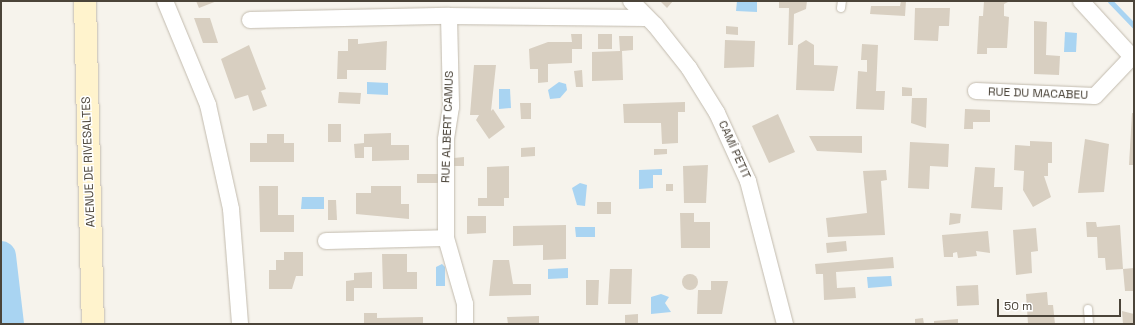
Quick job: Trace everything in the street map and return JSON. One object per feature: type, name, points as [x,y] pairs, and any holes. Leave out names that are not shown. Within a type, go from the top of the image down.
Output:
[{"type":"main road","name":"AVENUE DE RIVESALTES","points":[[85,1],[93,324]]},
{"type":"street","points":[[165,1],[208,105],[231,209],[240,324]]},
{"type":"street","name":"CAMÍ PETIT","points":[[631,1],[646,18],[655,25],[689,68],[729,140],[748,181],[785,324]]},
{"type":"street","points":[[1081,1],[1133,58]]},
{"type":"street","points":[[250,20],[449,16],[646,18]]},
{"type":"street","name":"RUE ALBERT CAMUS","points":[[449,16],[451,107],[446,140],[446,238],[465,304],[465,324]]},
{"type":"street","name":"RUE DU MACABEU","points":[[976,91],[1095,96],[1133,58]]},
{"type":"street","points":[[326,241],[446,238]]},
{"type":"lane","points":[[1088,309],[1089,324]]},
{"type":"water","points":[[737,1],[757,1],[757,12],[736,11]]},
{"type":"water","points":[[1065,32],[1077,33],[1076,52],[1064,52]]},
{"type":"water","points":[[367,82],[388,83],[388,95],[367,94]]},
{"type":"water","points":[[559,82],[566,84],[567,90],[560,98],[550,99],[548,90]]},
{"type":"water","points":[[499,89],[510,89],[511,108],[499,109]]},
{"type":"water","points":[[662,169],[662,175],[653,175],[653,188],[639,189],[639,170]]},
{"type":"water","points":[[580,183],[587,185],[585,206],[577,205],[572,188]]},
{"type":"water","points":[[302,197],[324,197],[324,209],[301,209]]},
{"type":"water","points":[[575,227],[595,227],[595,237],[576,237]]},
{"type":"water","points":[[442,264],[445,267],[445,286],[436,286],[436,267]]},
{"type":"water","points":[[568,268],[568,278],[548,279],[548,269]]},
{"type":"water","points":[[891,276],[892,286],[868,288],[867,277]]},
{"type":"water","points":[[661,294],[669,297],[665,303],[671,312],[651,314],[651,297]]},
{"type":"building","points":[[196,1],[217,1],[199,8]]},
{"type":"building","points":[[660,1],[673,1],[667,8]]},
{"type":"building","points":[[779,1],[807,1],[806,9],[794,14],[793,45],[788,45],[789,8],[779,8]]},
{"type":"building","points":[[901,1],[906,1],[905,16],[870,14],[871,6],[900,6]]},
{"type":"building","points":[[984,1],[1010,1],[1004,4],[1004,16],[1009,17],[1007,48],[987,48],[987,54],[977,54],[979,16],[983,16]]},
{"type":"building","points":[[915,8],[950,8],[949,26],[939,26],[938,41],[914,40]]},
{"type":"building","points":[[194,18],[210,18],[218,43],[203,43]]},
{"type":"building","points":[[1034,21],[1047,22],[1046,55],[1060,56],[1059,75],[1034,74]]},
{"type":"building","points":[[726,26],[738,27],[738,35],[726,34]]},
{"type":"building","points":[[571,34],[582,34],[582,49],[572,49],[572,63],[548,64],[548,82],[538,83],[538,69],[530,69],[529,49],[548,42],[572,42]]},
{"type":"building","points":[[598,34],[612,34],[612,49],[598,49]]},
{"type":"building","points":[[619,36],[633,36],[633,50],[622,51],[623,80],[592,81],[592,52],[620,51]]},
{"type":"building","points":[[348,39],[358,39],[358,44],[387,41],[386,70],[347,70],[347,79],[337,79],[338,51],[348,51]]},
{"type":"building","points":[[725,40],[755,41],[754,67],[724,68]]},
{"type":"building","points":[[806,40],[814,45],[814,65],[838,66],[834,91],[796,90],[798,45]]},
{"type":"building","points":[[862,44],[878,45],[876,91],[885,91],[884,110],[856,109],[858,71],[867,72],[867,60],[861,60]]},
{"type":"building","points":[[249,45],[266,89],[261,91],[267,106],[253,111],[248,95],[235,99],[221,59]]},
{"type":"building","points":[[474,65],[496,65],[491,111],[493,109],[505,127],[489,139],[476,120],[479,115],[470,115]]},
{"type":"building","points":[[582,70],[583,87],[576,87],[574,71]]},
{"type":"building","points":[[902,87],[912,88],[912,96],[902,96]]},
{"type":"building","points":[[339,92],[361,93],[360,104],[338,103]]},
{"type":"building","points":[[912,98],[927,98],[926,128],[911,123]]},
{"type":"building","points":[[685,102],[685,112],[678,112],[678,143],[662,144],[661,123],[624,123],[623,104]]},
{"type":"building","points":[[520,103],[531,103],[531,119],[521,119]]},
{"type":"building","points":[[965,109],[990,110],[990,122],[973,122],[973,129],[964,129]]},
{"type":"building","points":[[1132,113],[1134,113],[1134,165],[1129,165]]},
{"type":"building","points":[[778,114],[795,152],[769,163],[752,126]]},
{"type":"building","points":[[328,124],[341,124],[341,142],[328,142]]},
{"type":"building","points":[[391,133],[391,145],[409,145],[409,160],[372,161],[372,147],[364,147],[364,158],[355,158],[354,144],[364,143],[364,134]]},
{"type":"building","points":[[267,134],[284,134],[284,143],[294,143],[294,162],[250,162],[250,143],[267,143]]},
{"type":"building","points":[[809,136],[862,136],[862,153],[817,151]]},
{"type":"building","points":[[1085,139],[1109,144],[1104,192],[1078,193]]},
{"type":"building","points":[[1030,141],[1052,142],[1052,163],[1048,163],[1048,176],[1044,176],[1051,197],[1033,207],[1023,190],[1024,171],[1014,170],[1015,145],[1030,146]]},
{"type":"building","points":[[910,142],[949,144],[948,167],[930,166],[929,189],[908,188]]},
{"type":"building","points":[[535,147],[535,156],[521,157],[521,148]]},
{"type":"building","points":[[654,149],[667,149],[667,154],[654,155]]},
{"type":"building","points":[[464,157],[464,166],[454,166],[454,158]]},
{"type":"building","points":[[708,165],[706,203],[684,203],[683,166]]},
{"type":"building","points":[[509,166],[509,198],[504,198],[504,206],[478,206],[478,198],[487,198],[487,167]]},
{"type":"building","points":[[975,167],[995,168],[994,187],[1003,187],[1002,210],[971,208]]},
{"type":"building","points":[[886,170],[887,180],[881,181],[885,235],[828,237],[826,218],[867,213],[863,171]]},
{"type":"building","points":[[417,174],[439,174],[439,183],[417,183]]},
{"type":"building","points":[[666,184],[673,184],[673,191],[666,191]]},
{"type":"building","points":[[259,186],[278,186],[278,215],[294,215],[294,232],[260,232]]},
{"type":"building","points":[[371,186],[401,186],[401,204],[409,204],[409,219],[356,214],[356,193],[371,193]]},
{"type":"building","points":[[328,200],[336,200],[337,220],[328,220]]},
{"type":"building","points":[[597,202],[611,202],[611,214],[597,214]]},
{"type":"building","points":[[680,213],[694,213],[694,222],[710,222],[710,248],[681,248]]},
{"type":"building","points":[[950,213],[961,214],[960,223],[949,225]]},
{"type":"building","points":[[467,216],[486,216],[486,233],[467,234]]},
{"type":"building","points":[[1086,222],[1096,222],[1097,227],[1120,225],[1123,269],[1106,270],[1105,258],[1098,258],[1097,237],[1087,237]]},
{"type":"building","points":[[566,225],[566,259],[543,260],[543,245],[513,246],[513,226]]},
{"type":"building","points":[[1036,228],[1038,251],[1031,252],[1032,273],[1016,275],[1013,230]]},
{"type":"building","points":[[988,231],[990,253],[976,251],[977,256],[958,258],[957,252],[953,253],[953,257],[944,257],[942,235]]},
{"type":"building","points":[[846,241],[847,251],[827,253],[826,243]]},
{"type":"building","points":[[284,252],[303,252],[303,276],[296,276],[292,289],[269,289],[269,270],[276,270],[276,260],[284,260]]},
{"type":"building","points":[[382,254],[407,254],[407,272],[417,272],[417,289],[383,289]]},
{"type":"building","points":[[893,257],[894,268],[836,272],[837,288],[855,287],[856,298],[824,300],[823,274],[816,274],[815,264]]},
{"type":"building","points":[[493,260],[509,260],[513,284],[531,284],[531,295],[489,296]]},
{"type":"building","points":[[1134,268],[1134,291],[1125,291],[1123,269]]},
{"type":"building","points":[[610,269],[632,269],[631,304],[608,304]]},
{"type":"building","points":[[372,272],[372,288],[354,288],[354,301],[346,301],[346,281],[354,280],[354,273]]},
{"type":"building","points":[[690,274],[696,276],[698,282],[696,288],[690,290],[684,288],[682,282],[684,276]]},
{"type":"building","points":[[586,280],[599,280],[598,305],[586,305]]},
{"type":"building","points":[[711,281],[728,281],[722,314],[697,314],[698,290],[711,290]]},
{"type":"building","points":[[978,285],[979,305],[957,306],[956,286]]},
{"type":"building","points":[[1047,292],[1048,305],[1053,305],[1055,324],[1028,324],[1026,294]]},
{"type":"building","points":[[1122,311],[1134,314],[1134,324],[1123,324]]},
{"type":"building","points":[[364,313],[377,313],[377,318],[423,317],[423,324],[364,324]]},
{"type":"building","points":[[638,314],[638,324],[625,324],[625,315]]},
{"type":"building","points":[[539,316],[539,324],[508,324],[507,317]]},
{"type":"building","points":[[923,318],[924,324],[915,324],[915,319]]},
{"type":"building","points":[[958,319],[958,324],[934,324],[934,321]]},
{"type":"waterway","points":[[1110,1],[1134,26]]},
{"type":"waterway","points":[[1,256],[9,324]]}]
